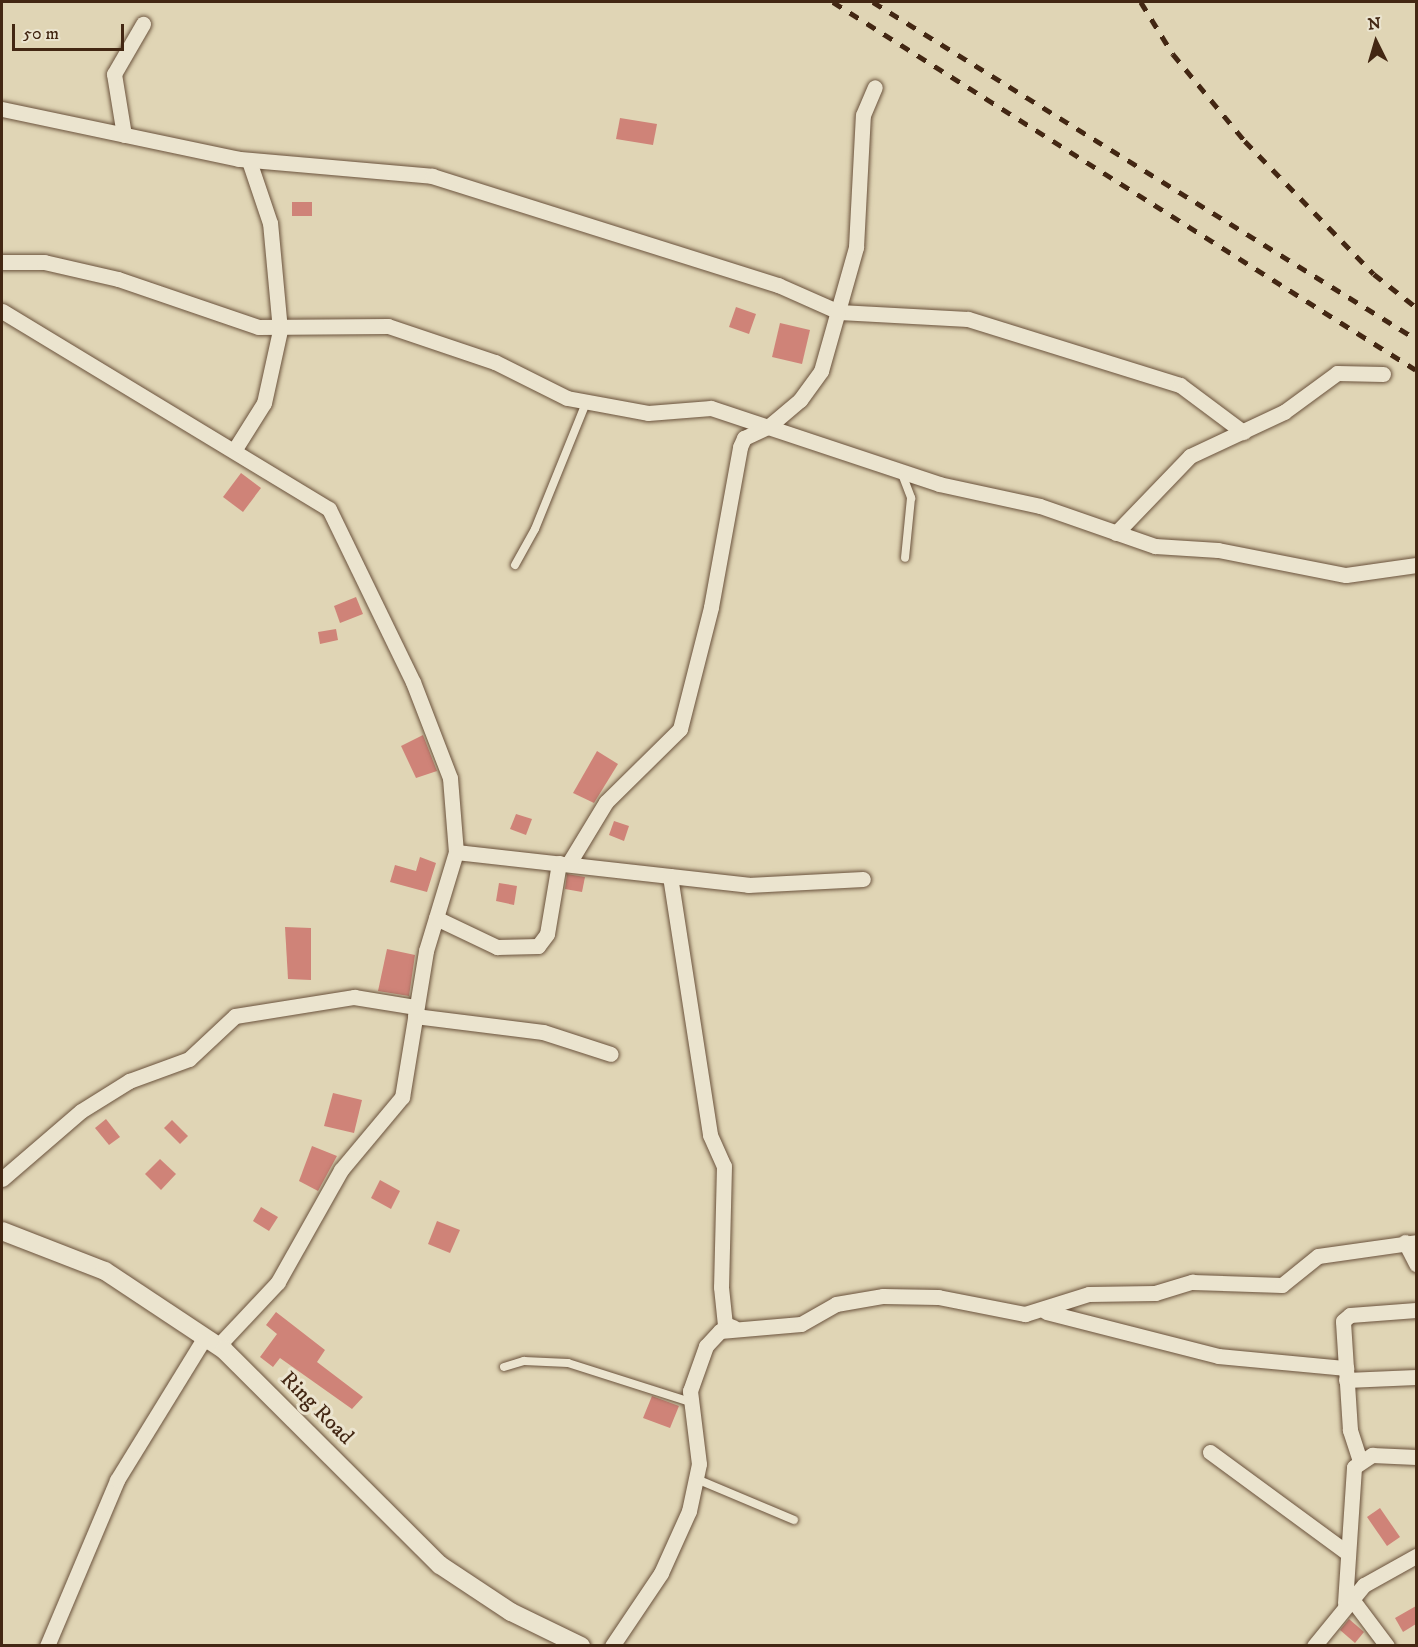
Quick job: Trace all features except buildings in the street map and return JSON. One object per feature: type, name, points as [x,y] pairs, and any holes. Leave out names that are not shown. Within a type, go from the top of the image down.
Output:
[{"type":"street","points":[[124,135],[114,74],[143,24]]},
{"type":"street","points":[[436,918],[497,947],[538,946],[547,934],[564,863],[606,802],[680,729],[711,607],[740,447],[744,438],[768,427],[811,389],[832,344],[858,232],[863,115],[875,87]]},
{"type":"street","points":[[2,109],[249,161],[432,176],[767,281],[839,312],[968,319],[1188,388],[1243,432]]},
{"type":"street","points":[[235,449],[264,403],[280,330],[270,223],[249,161]]},
{"type":"street","points":[[2,262],[44,262],[107,277],[280,330],[327,322],[388,326],[495,362],[586,403],[648,413],[695,405],[900,470],[1040,506],[1155,546],[1218,550],[1346,575],[1416,564]]},
{"type":"street","points":[[2,311],[312,495],[340,524],[444,752],[456,852],[436,918],[396,1107],[341,1170],[278,1282],[212,1341],[117,1480],[47,1646]]},
{"type":"street","points":[[1116,533],[1179,464],[1284,412],[1336,373],[1383,374]]},
{"type":"street","points":[[456,852],[748,885],[863,879]]},
{"type":"street","points":[[670,876],[710,1135],[724,1166],[721,1287],[725,1324],[733,1327],[801,1324],[836,1304],[883,1296],[938,1297],[1025,1314],[1046,1312],[1089,1294],[1155,1293],[1192,1282],[1282,1285],[1318,1256],[1375,1252],[1411,1242],[1416,1264]]},
{"type":"street","points":[[2,1179],[81,1111],[129,1082],[189,1059],[235,1016],[354,997],[415,1012],[543,1032],[611,1054]]},
{"type":"street","name":"Ring Road","points":[[2,1231],[105,1271],[212,1341],[440,1565],[511,1612],[581,1646]]},
{"type":"street","points":[[1360,1461],[1350,1430],[1346,1374],[1346,1317],[1416,1310]]},
{"type":"street","points":[[1046,1312],[1218,1356],[1346,1374],[1416,1377]]},
{"type":"street","points":[[612,1646],[678,1541],[699,1480],[690,1401],[693,1376],[706,1346],[733,1327]]},
{"type":"street","points":[[1210,1452],[1345,1551]]},
{"type":"street","points":[[1387,1646],[1348,1601],[1345,1551],[1351,1477],[1360,1461],[1389,1453],[1416,1457]]},
{"type":"street","points":[[1314,1646],[1348,1601],[1414,1562]]},
{"type":"lane","points":[[515,565],[535,530],[586,403]]},
{"type":"lane","points":[[900,470],[911,498],[905,558]]},
{"type":"lane","points":[[504,1367],[524,1361],[568,1363],[690,1401]]},
{"type":"lane","points":[[699,1480],[794,1520]]},
{"type":"railway","points":[[833,2],[1416,370]]},
{"type":"railway","points":[[873,2],[1416,339]]},
{"type":"railway","points":[[1141,2],[1173,54],[1245,141],[1374,274],[1416,307]]}]
